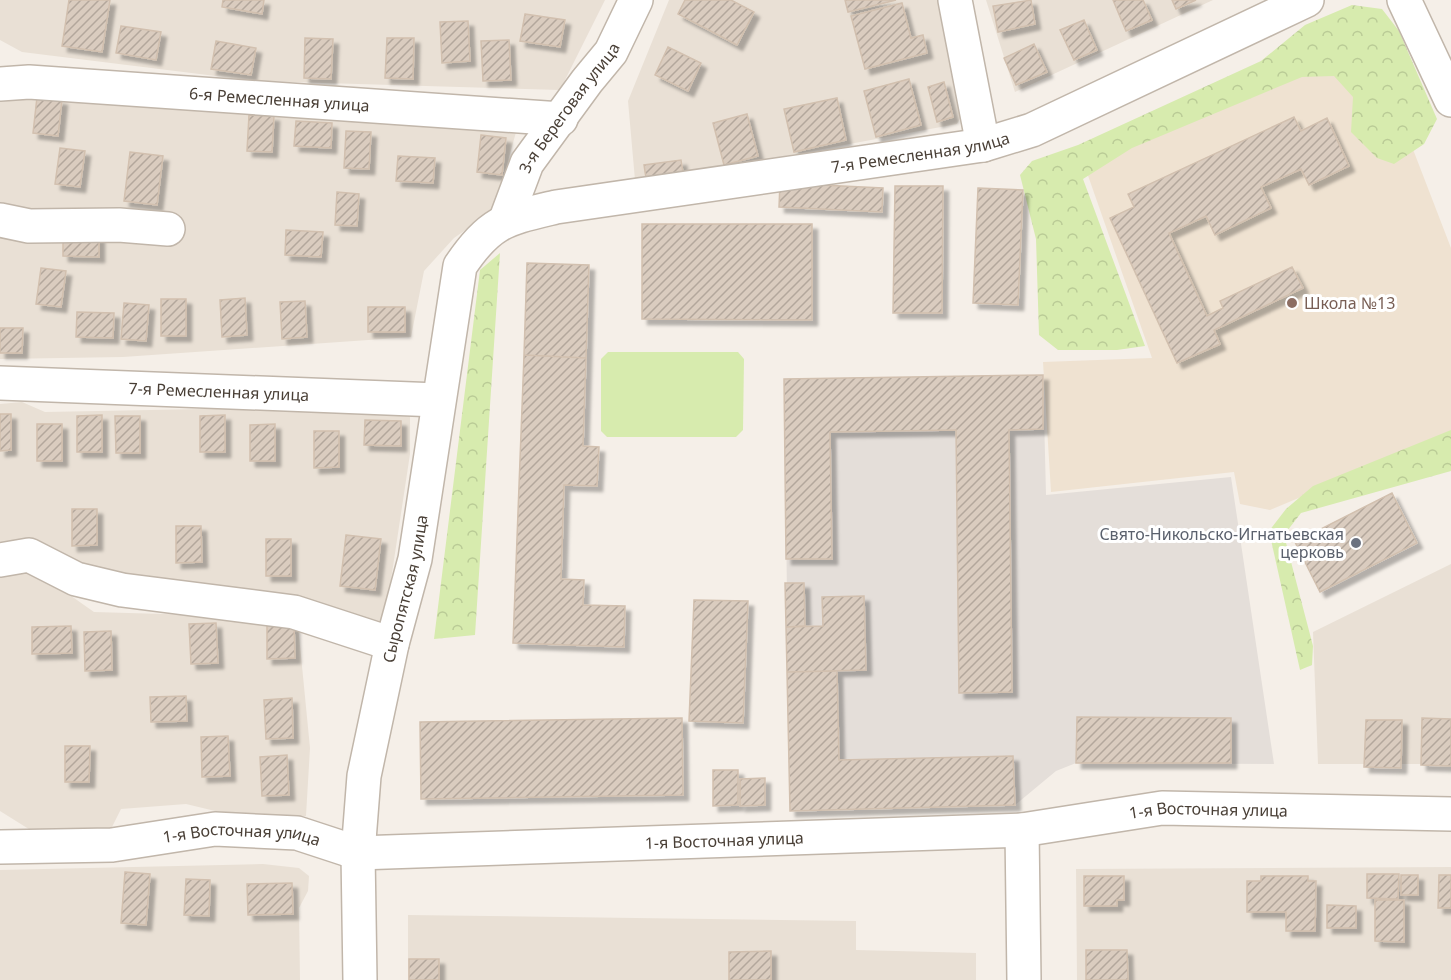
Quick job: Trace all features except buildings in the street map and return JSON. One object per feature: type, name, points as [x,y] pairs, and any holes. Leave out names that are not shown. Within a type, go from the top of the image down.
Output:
[{"type":"street","name":"3-я Береговая улица","points":[[506,219],[527,163],[611,52],[636,0]]},
{"type":"street","points":[[955,0],[983,145]]},
{"type":"street","name":"7-я Ремесленная улица","points":[[506,219],[556,207],[983,145],[1032,130],[1307,0]]},
{"type":"street","points":[[1404,0],[1451,100]]},
{"type":"street","points":[[0,59],[14,83]]},
{"type":"street","name":"6-я Ремесленная улица","points":[[14,83],[561,118]]},
{"type":"street","points":[[0,219],[29,226],[119,225],[168,229]]},
{"type":"street","name":"Сыропятская улица","points":[[360,980],[358,853],[364,776],[393,644],[415,559],[460,266],[476,242],[506,219]]},
{"type":"street","name":"7-я Ремесленная улица","points":[[0,383],[438,400]]},
{"type":"street","points":[[0,560],[29,555],[76,579],[122,590],[294,612],[393,644]]},
{"type":"street","name":"1-я Восточная улица","points":[[0,847],[111,845],[215,829],[297,833],[358,853],[1022,830],[1162,808],[1451,814]]},
{"type":"street","points":[[1022,830],[1024,980]]},
{"type":"shaded area","points":[[0,0],[605,0],[560,90],[257,81],[22,52],[0,40]]},
{"type":"shaded area","points":[[669,0],[938,0],[963,113],[957,124],[678,176],[635,180],[628,101]]},
{"type":"shaded area","points":[[986,0],[1213,0],[1015,92]]},
{"type":"shaded area","name":"Школа №13","points":[[1362,17],[1451,248],[1451,434],[1270,510],[1240,504],[1234,472],[1051,492],[1043,362],[1152,358],[1085,167]]},
{"type":"shaded area","points":[[0,91],[518,125],[503,179],[490,213],[454,238],[424,271],[411,337],[123,357],[0,359]]},
{"type":"shaded area","points":[[1043,375],[1046,495],[1231,477],[1274,764],[1076,763],[1056,771],[1015,805],[790,811],[784,379]]},
{"type":"shaded area","points":[[22,402],[45,412],[310,407],[410,413],[410,454],[384,626],[115,575],[0,548],[0,404]]},
{"type":"shaded area","points":[[1451,564],[1451,764],[1318,764],[1313,632]]},
{"type":"shaded area","points":[[0,567],[37,572],[94,612],[198,615],[298,625],[310,748],[306,816],[236,816],[186,804],[121,809],[110,831],[32,831],[0,811]]},
{"type":"shaded area","points":[[263,864],[299,868],[309,876],[308,891],[299,908],[300,980],[0,980],[0,870]]},
{"type":"shaded area","points":[[1451,867],[1451,980],[1077,980],[1076,869]]},
{"type":"shaded area","points":[[408,915],[856,921],[856,950],[976,953],[976,980],[408,980]]},
{"type":"green space","points":[[1352,5],[1382,9],[1399,31],[1437,119],[1424,144],[1394,164],[1377,158],[1351,132],[1353,97],[1334,76],[1302,77],[1132,148],[1083,179],[1145,346],[1117,350],[1058,350],[1039,335],[1036,239],[1020,175],[1032,161],[1078,145],[1261,61],[1305,25]]},
{"type":"green space","points":[[500,253],[475,635],[434,639],[480,270]]},
{"type":"green space","points":[[608,352],[738,352],[744,359],[743,430],[736,437],[607,437],[601,431],[601,359]]},
{"type":"green space","points":[[1451,430],[1451,471],[1301,513],[1284,535],[1313,646],[1312,665],[1300,670],[1269,531],[1286,509],[1313,486]]},
{"type":"place","name":"Школа №13","points":[[1292,303]]},
{"type":"place","name":"Свято-Никольско-Игнатьевская церковь","points":[[1356,543]]}]
